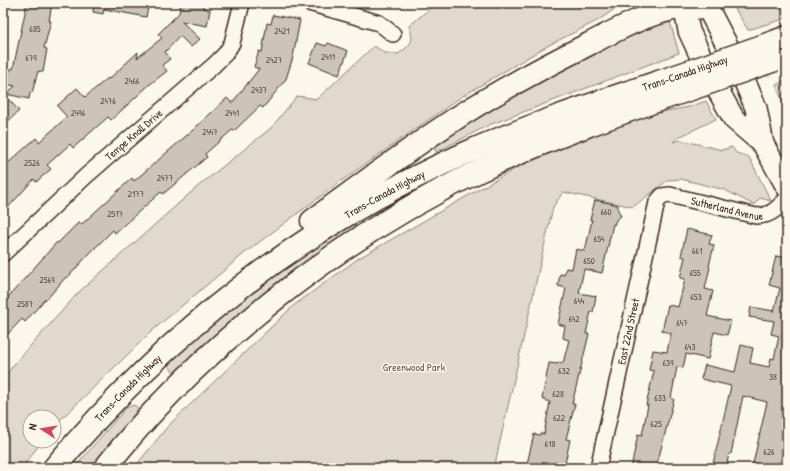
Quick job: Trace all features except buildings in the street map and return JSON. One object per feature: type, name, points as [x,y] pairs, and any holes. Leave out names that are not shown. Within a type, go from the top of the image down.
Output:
[{"type":"highway","points":[[627,25],[645,3]]},
{"type":"highway","points":[[175,342],[239,281],[287,239],[455,119],[519,80],[627,25],[683,5],[707,6]]},
{"type":"highway","name":"Trans-Canada Highway","points":[[54,468],[113,401],[212,309],[287,253],[334,222],[378,197],[448,162],[513,133],[710,74],[781,50]]},
{"type":"highway","name":"Trans-Canada Highway","points":[[105,468],[168,396],[205,360],[272,302],[348,246],[404,211],[483,170],[566,133],[710,74]]},
{"type":"main road","points":[[683,5],[688,31],[734,119],[755,138],[787,187]]},
{"type":"main road","points":[[707,6],[710,74]]},
{"type":"main road","points":[[710,74],[756,108],[755,138]]},
{"type":"street","name":"Tempe Knoll Drive","points":[[3,254],[86,176],[165,109],[226,53],[232,43],[242,3]]},
{"type":"street","points":[[309,3],[379,23],[393,34]]},
{"type":"street","name":"Sutherland Avenue","points":[[662,196],[670,195],[756,216],[770,214],[787,199]]},
{"type":"street","name":"East 22nd Street","points":[[598,468],[657,202],[662,196]]},
{"type":"green space","points":[[433,3],[618,3],[616,8],[599,20],[547,46],[461,97],[337,184],[246,252],[153,330],[62,418],[62,409],[22,409],[22,449],[36,449],[22,468],[3,468],[3,379],[15,363],[79,292],[196,188],[271,128],[297,96],[317,99],[374,46],[385,53],[398,54],[406,48],[412,39],[409,26],[433,6]]},
{"type":"green space","points":[[749,3],[787,3],[787,18],[748,30],[735,9]]},
{"type":"green space","points":[[670,22],[679,53],[489,125],[436,152],[431,141],[588,55],[646,30]]},
{"type":"green space","points":[[787,79],[787,112],[776,85]]},
{"type":"green space","name":"Greenwood Park","points":[[706,101],[716,119],[679,137],[673,142],[681,140],[722,150],[732,147],[736,153],[749,157],[771,201],[760,198],[754,205],[725,190],[681,179],[668,180],[633,207],[563,192],[553,207],[494,468],[134,468],[168,426],[293,306],[359,258],[544,152],[605,122],[689,107]]},
{"type":"green space","points":[[353,220],[358,231],[175,374],[168,365],[211,325],[257,288]]},
{"type":"green space","points":[[134,405],[138,408],[132,420],[96,468],[74,468],[126,408]]}]
